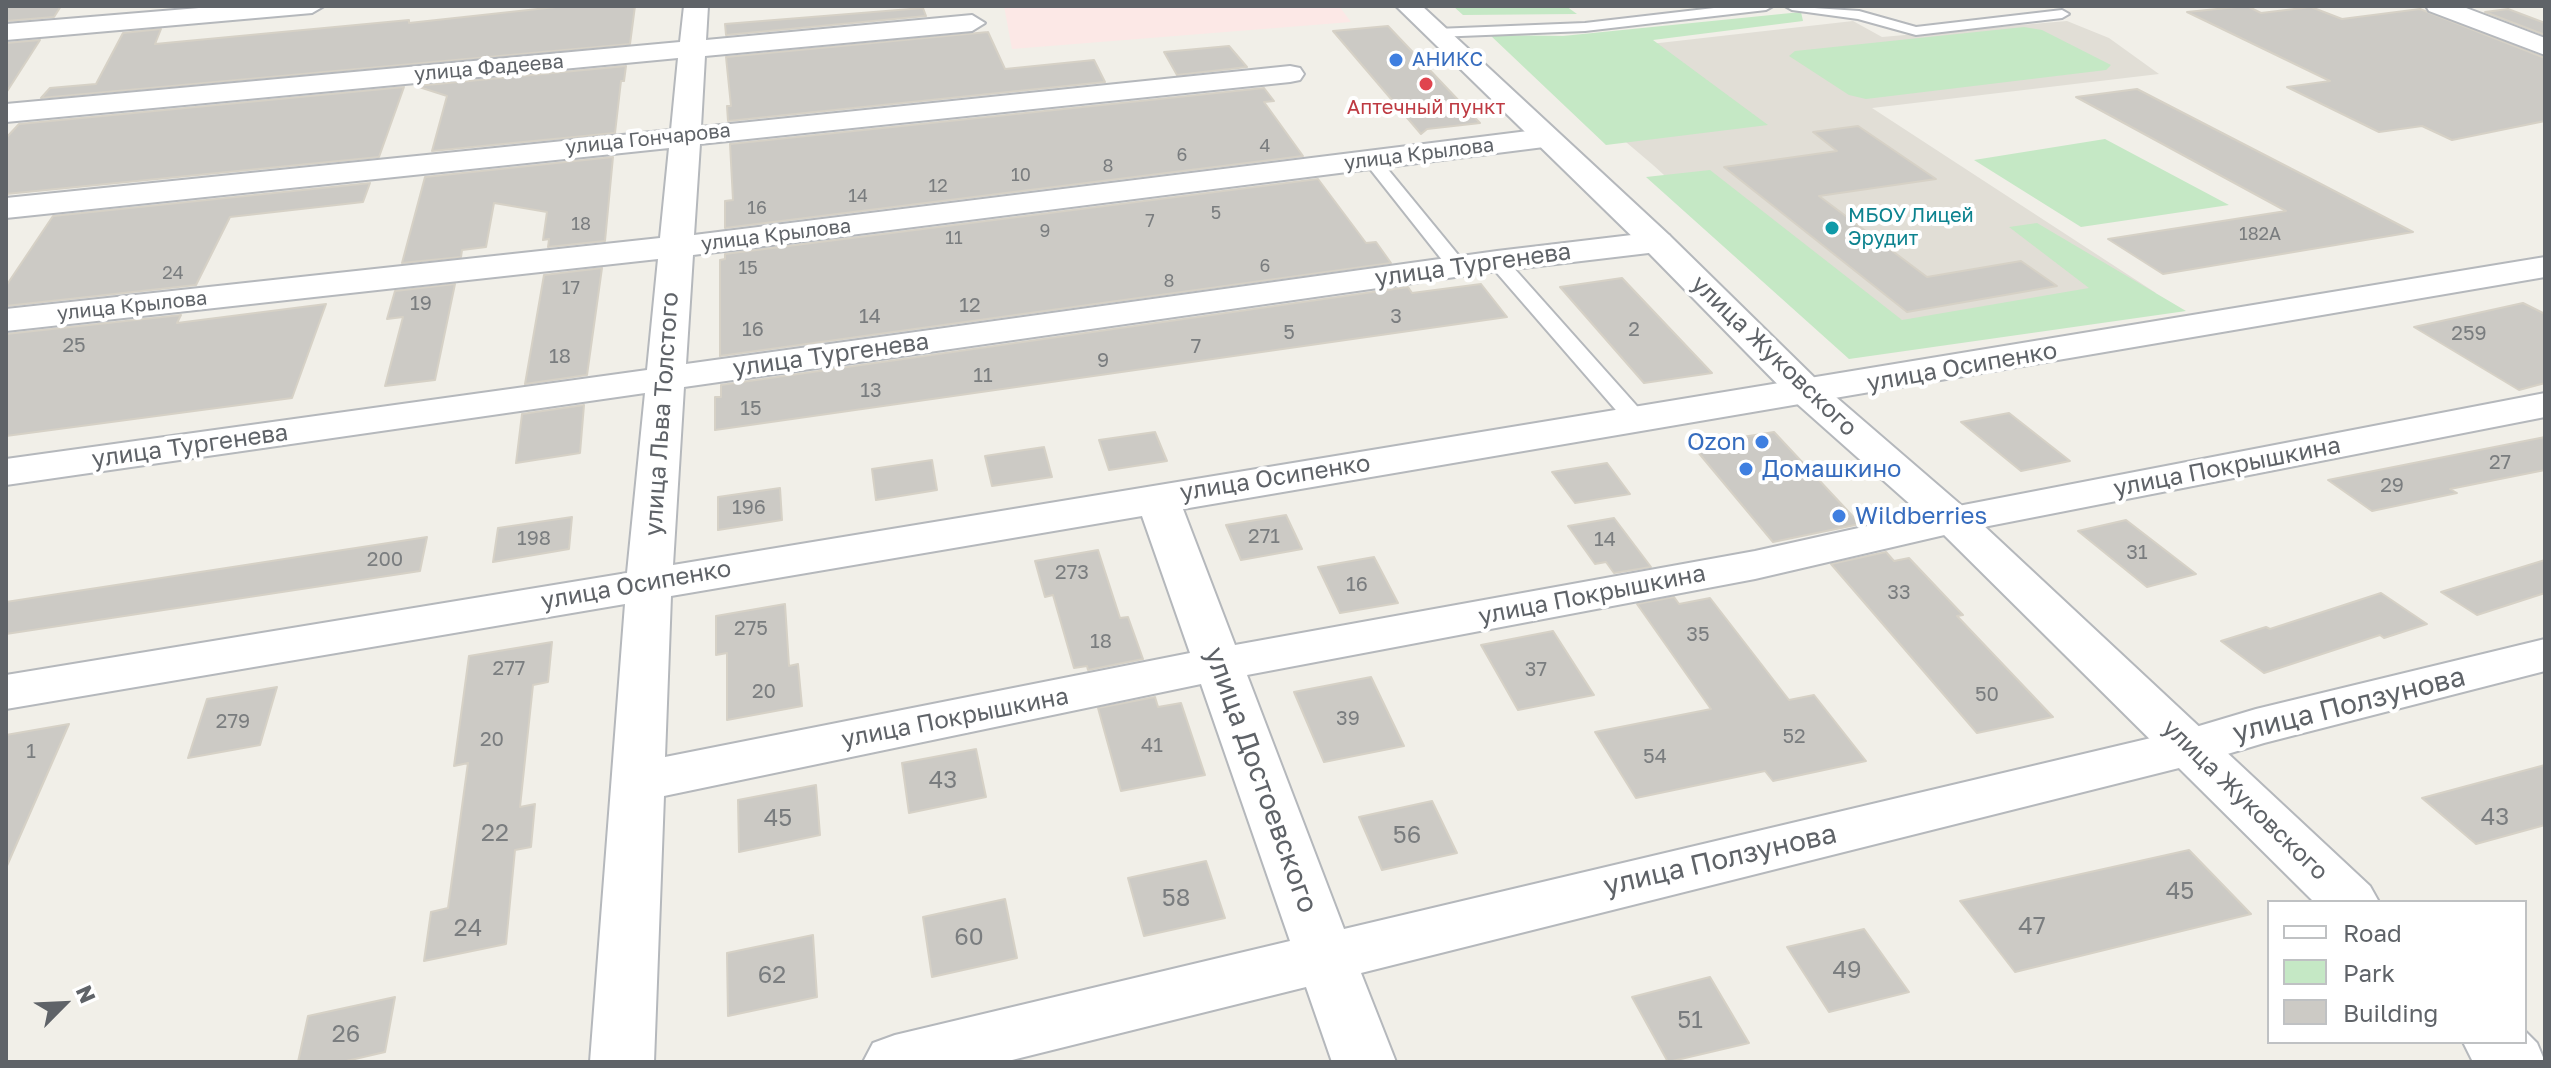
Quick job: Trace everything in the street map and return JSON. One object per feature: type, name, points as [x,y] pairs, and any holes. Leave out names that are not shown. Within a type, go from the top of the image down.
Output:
[{"type":"street","points":[[6,32],[309,6]]},
{"type":"street","name":"улица Льва Толстого","points":[[622,1062],[649,583],[696,6]]},
{"type":"street","points":[[2438,6],[2545,47]]},
{"type":"street","name":"улица Жуковского","points":[[1422,19],[1657,242],[1808,393],[1953,520],[2348,900]]},
{"type":"street","name":"улица Фадеева","points":[[6,113],[972,23]]},
{"type":"street","name":"улица Гончарова","points":[[6,208],[1290,74]]},
{"type":"street","name":"улица Крылова","points":[[6,320],[675,247],[1544,138]]},
{"type":"street","name":"улица Тургенева","points":[[6,472],[1457,266],[1657,242]]},
{"type":"street","name":"улица Осипенко","points":[[6,692],[1157,497],[1808,393],[2544,268]]},
{"type":"street","name":"улица Покрышкина","points":[[638,782],[1218,664],[1755,565],[1953,520],[2545,405]]},
{"type":"street","name":"улица Достоевского","points":[[1157,497],[1364,1062]]},
{"type":"street","name":"улица Ползунова","points":[[895,1062],[1324,955],[2191,747],[2256,727],[2545,655]]},
{"type":"street","points":[[2496,1044],[2515,1062]]},
{"type":"lane","points":[[1422,19],[1585,27],[1766,6]]},
{"type":"lane","points":[[1792,6],[1859,15],[1916,31],[2062,14]]},
{"type":"lane","points":[[1371,160],[1457,266]]},
{"type":"lane","points":[[1497,261],[1636,419]]},
{"type":"shaded area","points":[[1004,6],[1339,6],[1351,22],[1012,49]]},
{"type":"shaded area","points":[[1853,21],[1882,37],[2067,21],[2109,38],[2159,74],[1872,108],[2156,293],[1858,351],[1653,165],[1527,58]]},
{"type":"green space","points":[[1453,6],[1566,6],[1577,14],[1463,15]]},
{"type":"green space","points":[[1801,12],[1803,21],[1653,40],[1768,125],[1606,145],[1490,35],[1563,36]]},
{"type":"green space","points":[[2024,27],[2042,30],[2111,65],[2106,70],[1866,99],[1849,95],[1789,56],[1795,51]]},
{"type":"green space","points":[[2105,139],[2229,205],[2081,227],[1974,160]]},
{"type":"green space","points":[[1710,170],[1902,320],[2089,288],[2009,227],[2037,223],[2186,311],[1849,359],[1646,177]]},
{"type":"building","points":[[6,6],[61,6],[54,17],[6,21]]},
{"type":"building","points":[[565,6],[635,6],[630,44],[41,98],[50,88],[96,84],[123,33],[161,29],[155,44],[409,20],[409,23]]},
{"type":"building","points":[[2247,6],[2261,13],[2311,7],[2342,19],[2420,9],[2545,58],[2545,121],[2452,140],[2422,126],[2379,132],[2287,87],[2330,81],[2187,12]]},
{"type":"building","points":[[923,8],[926,16],[726,35],[725,24]]},
{"type":"building","points":[[2508,9],[2545,23],[2545,35],[2485,12]]},
{"type":"building","points":[[1388,26],[1480,123],[1427,129],[1421,134],[1333,31]]},
{"type":"building","points":[[988,32],[1005,69],[1094,60],[1105,82],[728,121],[727,106],[731,106],[726,57]]},
{"type":"building","points":[[40,40],[6,93],[6,43]]},
{"type":"building","points":[[1229,46],[1247,67],[1177,75],[1164,52]]},
{"type":"building","points":[[626,66],[624,81],[621,81],[615,133],[432,151],[447,96],[416,86]]},
{"type":"building","points":[[404,87],[379,157],[6,194],[6,138],[19,124]]},
{"type":"building","points":[[1264,88],[1274,101],[1264,102],[1303,156],[725,228],[725,201],[733,200],[730,144]]},
{"type":"building","points":[[2137,89],[2413,232],[2163,274],[2108,239],[2286,211],[2076,97]]},
{"type":"building","name":"МБОУ Лицей Эрудит","points":[[1858,126],[1936,179],[1819,196],[1927,277],[2021,261],[2057,286],[1907,312],[1724,167],[1837,151],[1813,132]]},
{"type":"building","points":[[613,157],[605,241],[548,247],[549,239],[543,240],[547,212],[494,203],[486,247],[462,250],[461,257],[402,263],[425,177]]},
{"type":"building","points":[[1318,179],[1366,243],[1376,242],[1391,263],[720,356],[720,260],[725,259],[725,254]]},
{"type":"building","points":[[370,183],[363,202],[230,217],[196,285],[6,306],[6,286],[53,216]]},
{"type":"building","points":[[602,268],[587,375],[525,384],[544,275]]},
{"type":"building","points":[[1622,278],[1712,373],[1644,383],[1560,287]]},
{"type":"building","points":[[455,284],[435,380],[385,386],[403,317],[387,319],[395,291]]},
{"type":"building","points":[[1481,284],[1507,317],[715,430],[715,397],[721,397],[721,385],[1408,287],[1412,293]]},
{"type":"building","points":[[2523,303],[2545,314],[2545,383],[2519,390],[2414,327]]},
{"type":"building","points":[[326,304],[292,398],[6,436],[6,334],[181,315],[177,323]]},
{"type":"building","points":[[584,405],[580,453],[516,463],[522,414]]},
{"type":"building","points":[[2009,413],[2070,461],[2021,471],[1961,422]]},
{"type":"building","points":[[1155,432],[1167,461],[1109,470],[1099,440]]},
{"type":"building","points":[[1774,432],[1860,524],[1773,542],[1692,445]]},
{"type":"building","points":[[2545,437],[2545,470],[2450,489],[2457,493],[2372,511],[2328,480]]},
{"type":"building","points":[[1044,447],[1052,477],[992,486],[985,456]]},
{"type":"building","points":[[932,460],[937,490],[876,500],[872,469]]},
{"type":"building","points":[[1607,463],[1630,494],[1575,503],[1552,472]]},
{"type":"building","points":[[780,488],[782,520],[718,530],[718,497]]},
{"type":"building","points":[[1286,515],[1302,549],[1241,560],[1226,525]]},
{"type":"building","points":[[572,517],[569,549],[493,562],[498,528]]},
{"type":"building","points":[[1614,518],[1651,567],[1614,573],[1606,562],[1595,564],[1568,526]]},
{"type":"building","points":[[2126,520],[2196,574],[2147,587],[2078,531]]},
{"type":"building","points":[[427,537],[420,571],[6,634],[6,602]]},
{"type":"building","points":[[1098,550],[1120,618],[1128,617],[1143,659],[1088,670],[1087,666],[1074,668],[1053,595],[1045,597],[1035,561]]},
{"type":"building","points":[[1886,552],[1894,561],[1909,558],[1963,615],[1957,616],[2053,717],[1977,733],[1831,564]]},
{"type":"building","points":[[1374,557],[1398,603],[1340,613],[1318,567]]},
{"type":"building","points":[[2545,560],[2545,593],[2477,615],[2441,592]]},
{"type":"building","points":[[2381,593],[2427,624],[2384,638],[2380,635],[2264,673],[2221,641],[2266,627],[2270,629]]},
{"type":"building","points":[[1674,597],[1679,604],[1710,598],[1789,700],[1814,695],[1866,761],[1773,781],[1765,771],[1636,798],[1595,732],[1711,709],[1637,604]]},
{"type":"building","points":[[785,604],[789,666],[798,664],[802,706],[727,720],[727,653],[716,655],[716,616]]},
{"type":"building","points":[[1553,631],[1594,695],[1518,710],[1481,645]]},
{"type":"building","points":[[552,642],[548,682],[533,685],[520,807],[535,804],[531,847],[515,850],[506,944],[424,961],[431,912],[448,908],[468,763],[454,766],[469,656]]},
{"type":"building","points":[[1371,677],[1404,746],[1324,762],[1294,692]]},
{"type":"building","points":[[277,687],[260,745],[188,758],[207,699]]},
{"type":"building","points":[[1155,697],[1158,707],[1181,703],[1205,775],[1121,791],[1098,708]]},
{"type":"building","points":[[69,724],[6,868],[6,735]]},
{"type":"building","points":[[976,749],[986,797],[909,813],[902,763]]},
{"type":"building","points":[[2545,765],[2545,825],[2476,844],[2422,798]]},
{"type":"building","points":[[816,785],[820,835],[739,852],[738,800]]},
{"type":"building","points":[[1432,801],[1457,853],[1382,870],[1359,817]]},
{"type":"building","points":[[2189,850],[2251,914],[2015,972],[1960,901]]},
{"type":"building","points":[[1206,861],[1225,918],[1144,936],[1128,878]]},
{"type":"building","points":[[1005,899],[1017,958],[932,977],[923,917]]},
{"type":"building","points":[[1864,929],[1909,992],[1829,1012],[1787,947]]},
{"type":"building","points":[[813,935],[817,997],[728,1016],[727,953]]},
{"type":"building","points":[[1710,977],[1749,1043],[1668,1062],[1632,997]]},
{"type":"building","points":[[395,997],[385,1052],[342,1062],[298,1062],[308,1016]]},
{"type":"place","name":"АНИКС","points":[[1396,60]]},
{"type":"place","name":"Аптечный пункт","points":[[1426,84]]},
{"type":"place","name":"МБОУ Лицей Эрудит","points":[[1832,228]]},
{"type":"place","name":"Ozon","points":[[1762,442]]},
{"type":"place","name":"Домашкино","points":[[1746,469]]},
{"type":"place","name":"Wildberries","points":[[1839,516]]}]
